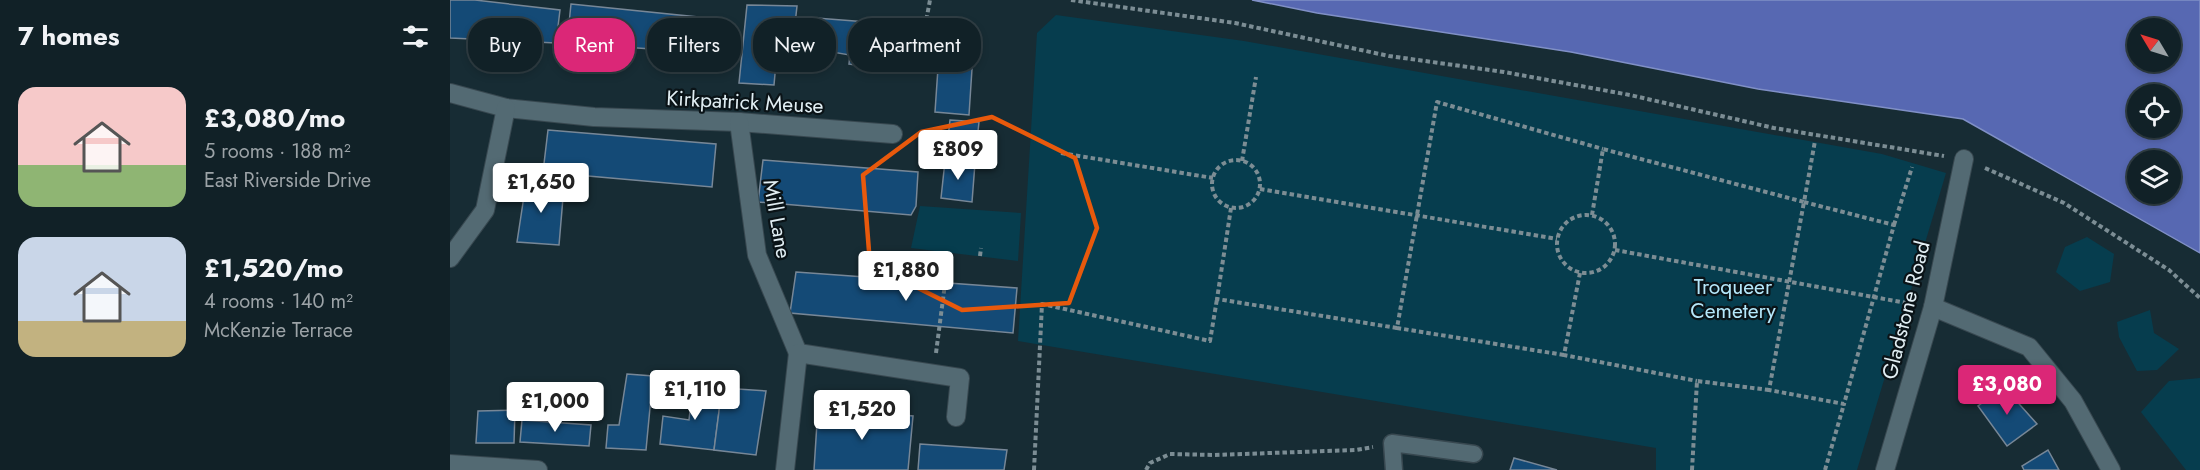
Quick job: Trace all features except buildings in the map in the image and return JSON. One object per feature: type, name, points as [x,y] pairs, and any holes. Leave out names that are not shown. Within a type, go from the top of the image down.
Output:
[{"type":"street","name":"Kirkpatrick Meuse","points":[[450,93],[506,108],[594,117],[740,122],[893,134]]},
{"type":"street","points":[[450,258],[485,210],[506,108]]},
{"type":"street","name":"Mill Lane","points":[[740,122],[757,255],[798,353]]},
{"type":"street","name":"Gladstone Road","points":[[1886,470],[1933,307],[1964,159]]},
{"type":"street","points":[[1933,307],[2029,347],[2073,401],[2111,470]]},
{"type":"street","points":[[785,470],[798,353],[960,378],[956,417]]},
{"type":"street","points":[[450,464],[538,470]]},
{"type":"lane","points":[[1394,470],[1392,443],[1474,454]]},
{"type":"path","points":[[927,18],[930,0]]},
{"type":"path","points":[[1071,0],[1235,23],[1389,56],[1504,72],[1630,95],[1774,128],[1964,159],[2064,203],[2169,270],[2200,298]]},
{"type":"path","points":[[1242,161],[1256,76]]},
{"type":"path","points":[[1397,328],[1437,102],[1603,149],[1894,225]]},
{"type":"path","points":[[1769,390],[1815,141]]},
{"type":"path","points":[[1592,215],[1603,149]]},
{"type":"path","points":[[1061,153],[1213,178]]},
{"type":"path","points":[[1230,161],[1242,161],[1253,166],[1260,177],[1260,189],[1255,200],[1244,207],[1231,208],[1220,201],[1213,191],[1213,178],[1219,167],[1230,161]]},
{"type":"path","points":[[1825,470],[1912,167]]},
{"type":"path","points":[[1260,189],[1557,239]]},
{"type":"path","points":[[1034,470],[1042,304],[1210,341],[1231,208]]},
{"type":"path","points":[[1592,215],[1605,222],[1613,234],[1615,250],[1608,263],[1595,272],[1580,273],[1566,266],[1558,254],[1557,239],[1564,225],[1576,216],[1592,215]]},
{"type":"path","points":[[980,256],[981,248]]},
{"type":"path","points":[[1615,250],[1933,307]]},
{"type":"path","points":[[933,374],[949,253]]},
{"type":"path","points":[[1564,355],[1580,273]]},
{"type":"path","points":[[1217,299],[1564,355],[1697,381],[1769,390],[1844,404]]},
{"type":"path","points":[[1692,470],[1697,381]]},
{"type":"path","points":[[1146,470],[1150,463],[1170,454],[1214,455],[1356,450],[1392,443]]},
{"type":"highlighted area","points":[[992,117],[1075,158],[1097,228],[1069,303],[962,310],[870,264],[863,175],[921,132]]},
{"type":"green space","name":"Troqueer Cemetery","points":[[1056,15],[1244,41],[1882,154],[1946,173],[1857,470],[1656,470],[1656,448],[1018,341],[1037,33]]},
{"type":"green space","points":[[920,206],[1021,213],[1018,261],[911,248]]},
{"type":"green space","points":[[2087,237],[2114,254],[2110,282],[2080,291],[2056,272],[2065,247]]},
{"type":"green space","points":[[2150,310],[2154,333],[2179,349],[2157,370],[2137,371],[2119,337],[2117,322]]},
{"type":"green space","points":[[2200,378],[2200,470],[2186,470],[2141,412],[2169,381]]},
{"type":"water","points":[[1252,0],[2200,0],[2200,253],[1963,119],[1758,89],[1571,52],[1317,13]]}]
